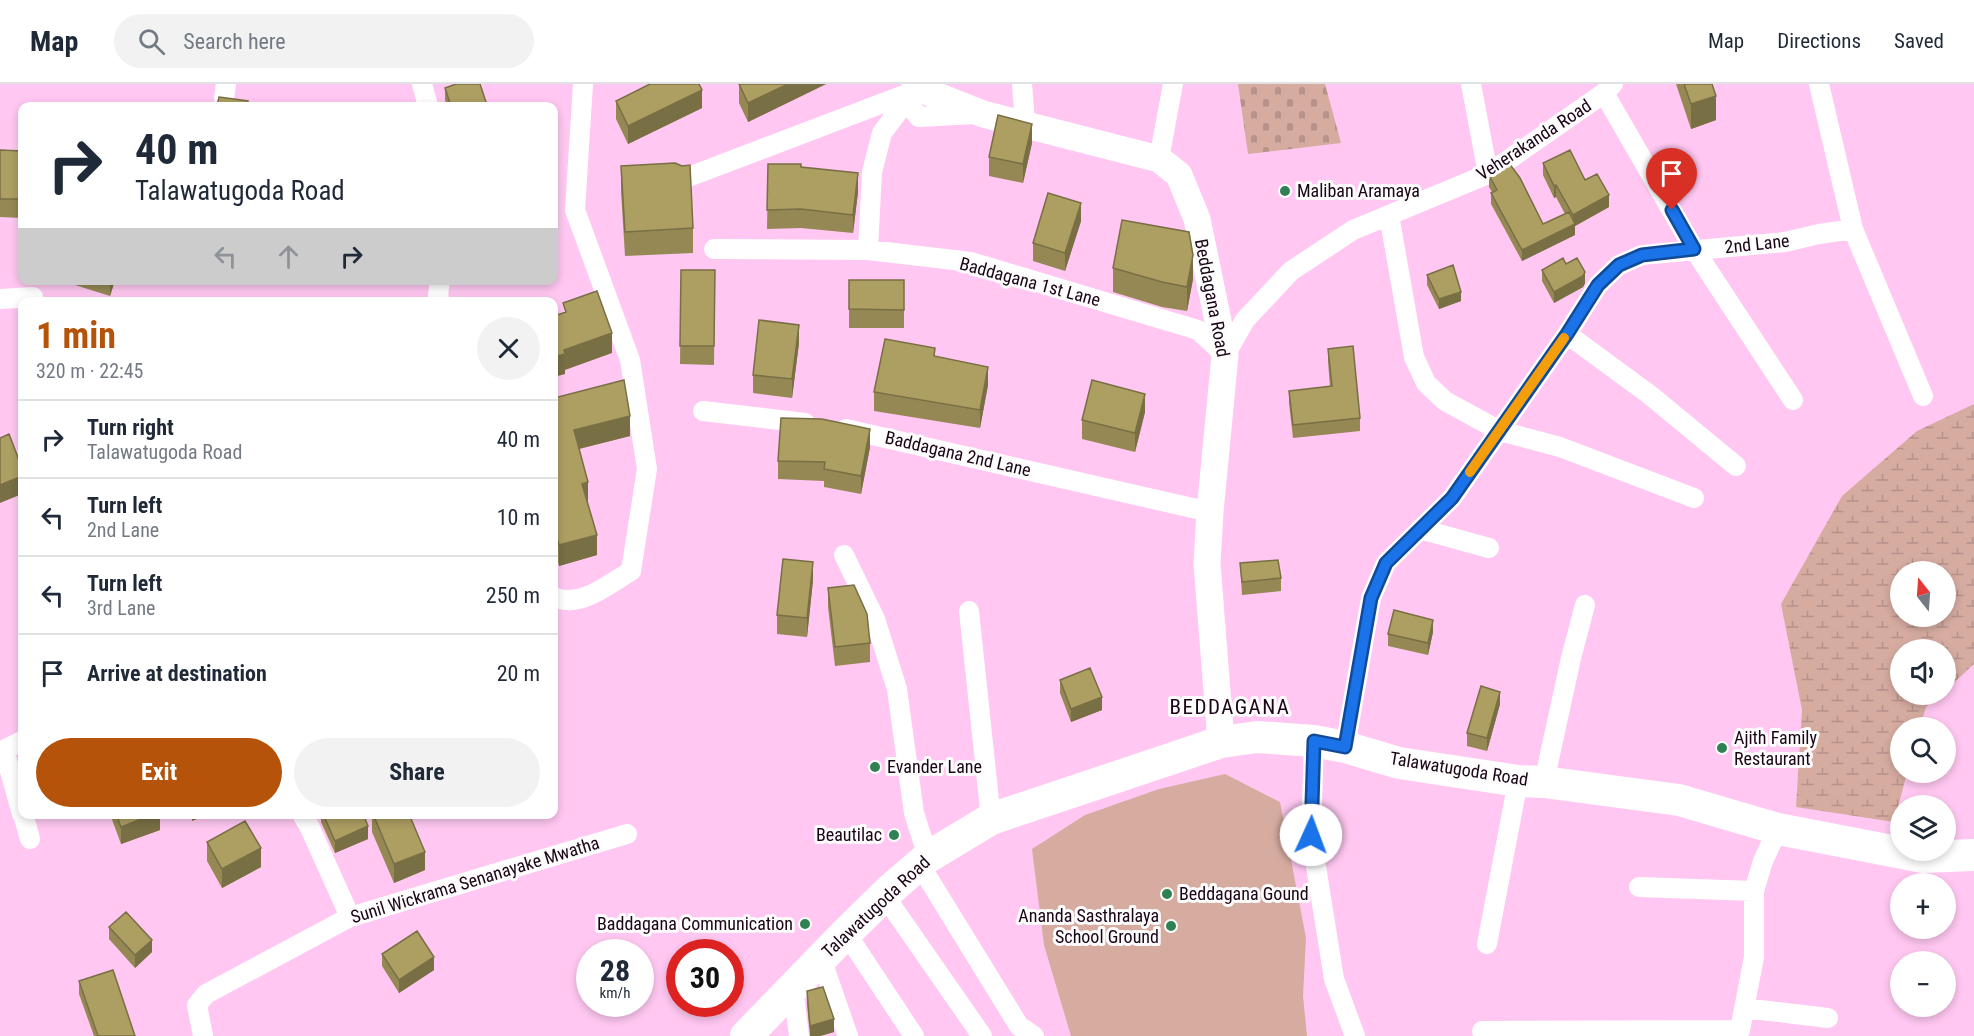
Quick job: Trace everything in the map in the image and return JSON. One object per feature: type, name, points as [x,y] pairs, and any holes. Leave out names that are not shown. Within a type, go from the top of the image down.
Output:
[{"type":"main road","name":"Talawatugoda Road","points":[[746,1036],[884,895],[924,861],[991,819],[1221,742],[1257,737],[1314,741],[1345,747],[1399,763],[1679,800],[1778,829],[1923,857],[1974,855]]},
{"type":"street","points":[[422,84],[427,102]]},
{"type":"street","points":[[558,599],[582,599],[631,571],[647,469],[630,360],[575,210],[583,84]]},
{"type":"street","points":[[1022,84],[1025,124]]},
{"type":"street","points":[[1159,159],[1173,84]]},
{"type":"street","points":[[1471,84],[1488,174]]},
{"type":"street","points":[[1819,84],[1853,229],[1923,396]]},
{"type":"street","points":[[1608,89],[1694,249],[1793,400]]},
{"type":"street","name":"Veherakanda Road","points":[[1225,356],[1245,320],[1291,271],[1353,230],[1488,174],[1608,89]]},
{"type":"street","points":[[683,179],[914,91]]},
{"type":"street","points":[[868,250],[872,172],[882,133],[914,91]]},
{"type":"street","name":"Beddagana Road","points":[[914,91],[983,114],[1159,159],[1179,175],[1197,219],[1225,356],[1209,512],[1207,564],[1221,742]]},
{"type":"street","points":[[1389,215],[1414,357],[1426,383],[1445,401],[1500,431],[1560,447],[1694,498]]},
{"type":"street","name":"2nd Lane","points":[[1345,747],[1371,598],[1386,563],[1452,498],[1567,334],[1598,285],[1619,265],[1642,255],[1785,243],[1819,234],[1853,229]]},
{"type":"street","name":"Baddagana 1st Lane","points":[[714,249],[868,250],[971,262],[1198,330],[1225,356]]},
{"type":"street","points":[[0,299],[33,293]]},
{"type":"street","points":[[1567,334],[1650,394],[1736,466]]},
{"type":"street","name":"Baddagana 2nd Lane","points":[[703,411],[839,428],[1209,512]]},
{"type":"street","points":[[1420,529],[1489,548]]},
{"type":"street","points":[[844,555],[875,619],[897,689],[914,813],[924,861],[1019,1026],[1034,1036]]},
{"type":"street","points":[[1487,944],[1531,781],[1571,658],[1585,605]]},
{"type":"street","points":[[969,611],[991,819]]},
{"type":"street","points":[[1314,741],[1311,835],[1334,979],[1355,1036]]},
{"type":"street","points":[[18,743],[2,751],[18,799]]},
{"type":"street","points":[[24,819],[30,839]]},
{"type":"street","points":[[304,819],[350,917]]},
{"type":"street","points":[[1482,1031],[1738,1033],[1754,957],[1754,891],[1763,861],[1778,829]]},
{"type":"street","name":"Sunil Wickrama Senanayake Mwatha","points":[[203,1036],[197,1005],[206,994],[350,917],[627,834]]},
{"type":"street","points":[[1639,887],[1754,891]]},
{"type":"street","points":[[884,895],[982,1036]]},
{"type":"street","points":[[846,933],[914,1036]]},
{"type":"street","points":[[821,958],[848,1036]]},
{"type":"street","points":[[793,988],[799,1036]]},
{"type":"street","points":[[1744,1008],[1828,1018]]},
{"type":"green space","points":[[1238,84],[1325,84],[1341,143],[1248,154]]},
{"type":"green space","points":[[1974,404],[1974,664],[1956,681],[1956,639],[1890,639],[1890,705],[1928,705],[1923,717],[1890,717],[1890,783],[1904,783],[1901,795],[1890,795],[1890,821],[1796,807],[1802,710],[1781,604],[1842,496],[1917,431]]},
{"type":"green space","name":"Beddagana Gound","points":[[1225,774],[1280,802],[1306,938],[1303,996],[1307,1036],[1071,1036],[1044,945],[1032,849],[1085,815],[1159,789]]},
{"type":"building","points":[[456,84],[480,84],[486,102],[450,102],[445,88]]},
{"type":"building","points":[[650,84],[699,84],[702,90],[628,126],[616,101]]},
{"type":"building","points":[[739,84],[788,84],[748,103]]},
{"type":"building","points":[[1684,84],[1712,84],[1716,96],[1691,104]]},
{"type":"building","points":[[219,97],[248,101],[248,102],[218,102]]},
{"type":"building","points":[[998,115],[1032,124],[1023,164],[989,157]]},
{"type":"building","points":[[0,150],[18,151],[18,199],[0,199]]},
{"type":"building","points":[[1570,150],[1585,180],[1597,174],[1609,195],[1573,215],[1556,185],[1554,186],[1543,163]]},
{"type":"building","points":[[675,163],[682,166],[690,165],[693,228],[625,232],[621,166]]},
{"type":"building","points":[[1509,163],[1520,178],[1543,224],[1569,212],[1575,224],[1522,250],[1491,193],[1497,190],[1489,175]]},
{"type":"building","points":[[768,164],[801,164],[801,167],[858,173],[853,215],[801,209],[767,210]]},
{"type":"building","points":[[1048,193],[1081,203],[1065,253],[1033,243]]},
{"type":"building","points":[[1122,220],[1189,232],[1193,255],[1187,287],[1113,268]]},
{"type":"building","points":[[1563,258],[1566,264],[1577,258],[1585,272],[1583,276],[1554,292],[1542,270]]},
{"type":"building","points":[[1453,265],[1461,292],[1439,299],[1427,275]]},
{"type":"building","points":[[681,270],[715,270],[714,346],[680,346]]},
{"type":"building","points":[[849,280],[904,280],[904,310],[849,309]]},
{"type":"building","points":[[597,291],[612,333],[564,350],[565,354],[558,356],[558,315],[566,312],[563,303]]},
{"type":"building","points":[[759,320],[799,325],[792,379],[753,375]]},
{"type":"building","points":[[885,339],[935,348],[934,356],[988,367],[980,410],[874,392]]},
{"type":"building","points":[[1353,346],[1360,418],[1293,425],[1289,391],[1332,386],[1328,349]]},
{"type":"building","points":[[624,380],[630,416],[574,430],[588,482],[582,484],[597,535],[559,545],[558,541],[558,397]]},
{"type":"building","points":[[1092,380],[1145,394],[1135,433],[1082,420]]},
{"type":"building","points":[[781,418],[822,419],[870,429],[861,476],[824,469],[825,462],[778,461]]},
{"type":"building","points":[[9,434],[18,458],[18,478],[0,485],[0,438]]},
{"type":"building","points":[[783,559],[813,562],[807,618],[777,615]]},
{"type":"building","points":[[1278,560],[1281,578],[1242,582],[1240,563]]},
{"type":"building","points":[[854,585],[867,614],[870,643],[835,647],[828,588]]},
{"type":"building","points":[[1394,610],[1433,620],[1428,643],[1388,634]]},
{"type":"building","points":[[1090,668],[1102,697],[1071,709],[1060,680]]},
{"type":"building","points":[[1481,686],[1500,692],[1487,738],[1467,733]]},
{"type":"building","points":[[118,819],[141,819],[121,827]]},
{"type":"building","points":[[325,819],[365,819],[368,826],[335,841]]},
{"type":"building","points":[[375,819],[411,819],[425,852],[394,864]]},
{"type":"building","points":[[245,821],[261,848],[222,869],[207,842]]},
{"type":"building","points":[[126,912],[152,940],[135,955],[109,927]]},
{"type":"building","points":[[417,931],[434,957],[399,980],[382,954]]},
{"type":"building","points":[[113,970],[135,1036],[98,1036],[79,981]]},
{"type":"building","points":[[823,987],[834,1019],[810,1026],[807,991]]},
{"type":"slow traffic","points":[[1470,472],[1564,338]]},
{"type":"place","name":"Maliban Aramaya","points":[[1285,191]]},
{"type":"place","name":"Ajith Family Restaurant","points":[[1722,748]]},
{"type":"place","name":"Evander Lane","points":[[875,767]]},
{"type":"place","name":"Beautilac","points":[[894,835]]},
{"type":"place","name":"Beddagana Gound","points":[[1167,894]]},
{"type":"place","name":"Baddagana Communication","points":[[805,924]]},
{"type":"place","name":"Ananda Sasthralaya School Ground","points":[[1171,926]]},
{"type":"district","name":"BEDDAGANA","points":[[1230,707]]},
{"type":"route","points":[[1311,835],[1314,741],[1345,747],[1371,598],[1386,563],[1452,498],[1567,334],[1598,285],[1619,265],[1642,255],[1694,249],[1672,210]]}]
